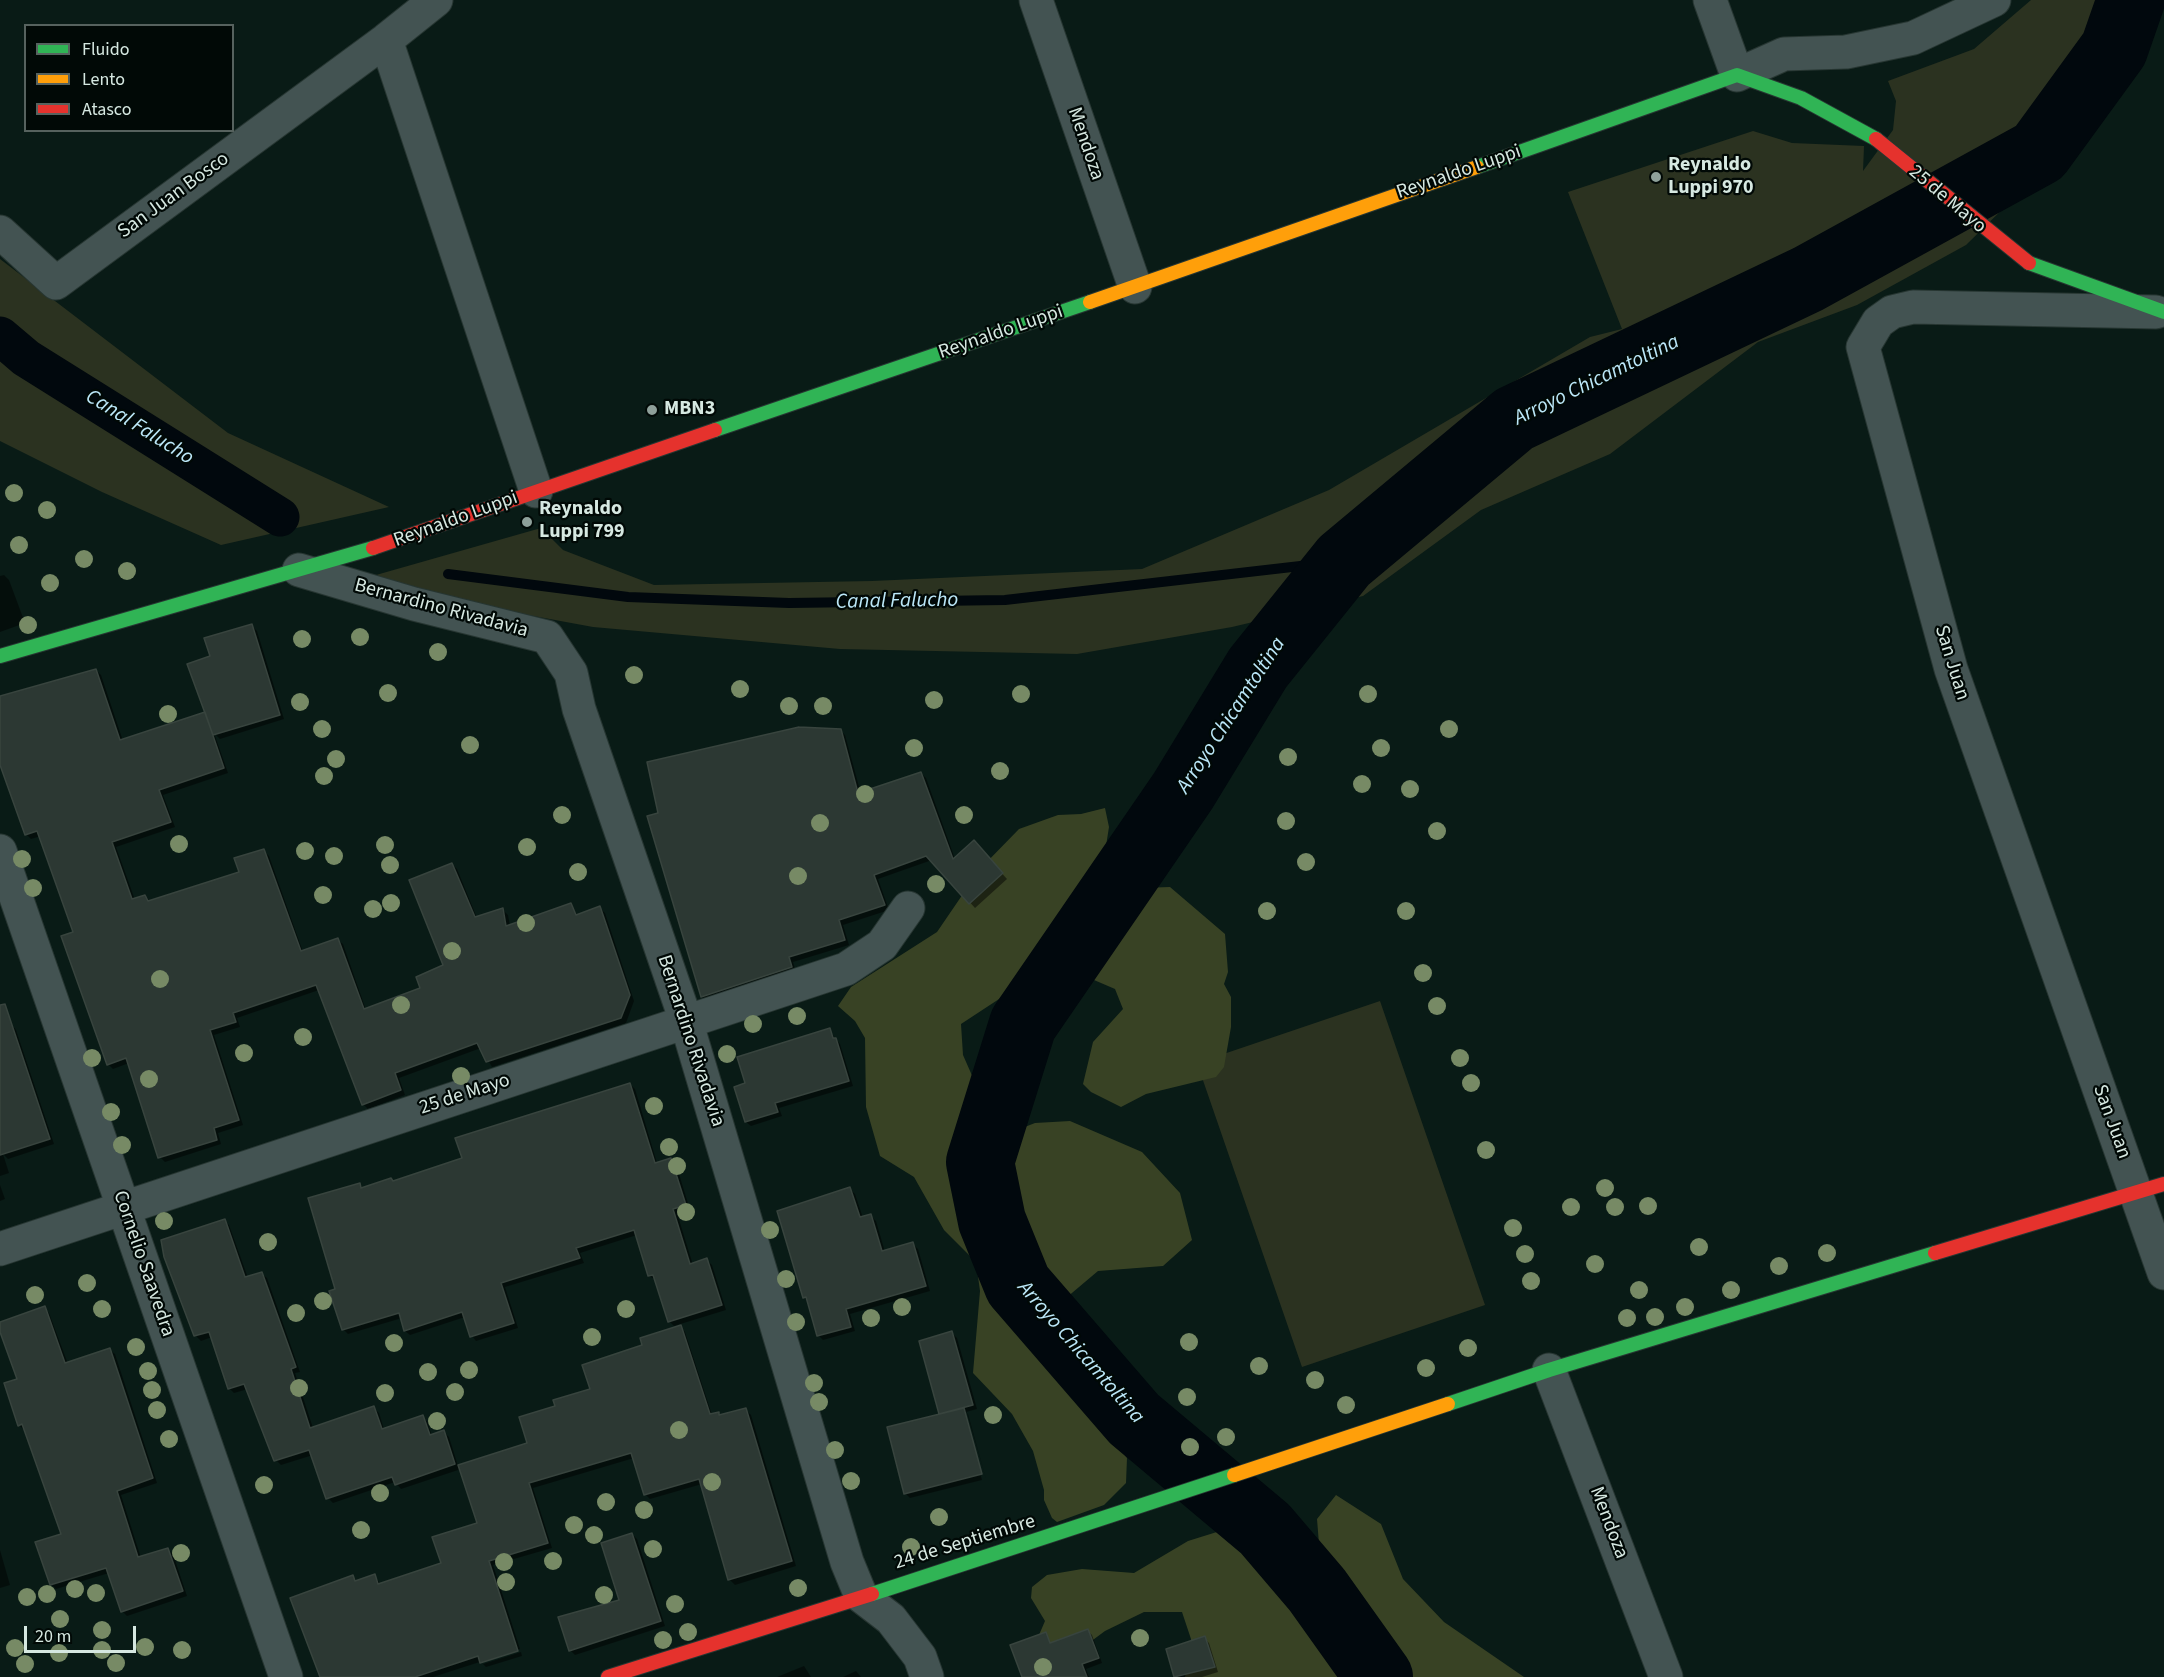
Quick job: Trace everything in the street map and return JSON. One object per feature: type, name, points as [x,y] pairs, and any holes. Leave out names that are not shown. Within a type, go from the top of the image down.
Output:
[{"type":"street","name":"San Juan Bosco","points":[[0,232],[56,284],[386,40],[436,0]]},
{"type":"street","name":"Mendoza","points":[[1036,0],[1135,287]]},
{"type":"street","points":[[1710,0],[1737,75]]},
{"type":"street","name":"Reynaldo Luppi","points":[[0,656],[398,541],[536,491],[1135,287],[1737,75],[1784,54],[1846,52],[1913,38],[1994,0]]},
{"type":"street","points":[[386,40],[536,491]]},
{"type":"street","name":"25 de Mayo","points":[[1737,75],[1801,99],[1877,140],[2023,261],[2164,312]]},
{"type":"street","name":"San Juan","points":[[2164,312],[1912,307],[1892,312],[1878,322],[1863,346],[1951,669],[2150,1188],[2164,1274]]},
{"type":"street","name":"Bernardino Rivadavia","points":[[299,570],[414,604],[547,637],[571,673],[579,709],[686,1021],[844,1551],[861,1596]]},
{"type":"street","name":"Cornelio Saavedra","points":[[0,852],[286,1677]]},
{"type":"street","name":"25 de Mayo","points":[[0,1249],[846,969],[882,945],[908,908]]},
{"type":"street","name":"24 de Septiembre","points":[[608,1677],[1067,1531],[1549,1370],[2150,1188]]},
{"type":"street","name":"Mendoza","points":[[1549,1370],[1666,1677]]},
{"type":"street","points":[[861,1596],[891,1619],[920,1657],[927,1677]]},
{"type":"green space","points":[[2031,0],[2156,0],[2123,71],[2015,197],[1966,245],[1857,305],[1758,342],[1610,454],[1481,510],[1363,596],[1232,627],[1077,654],[840,649],[593,627],[490,608],[362,579],[541,528],[563,550],[654,585],[872,581],[1142,569],[1329,490],[1590,337],[1622,329],[1568,192],[1753,131],[1792,143],[1864,146],[1863,171],[1893,130],[1896,101],[1888,81],[1974,49]]},
{"type":"green space","points":[[0,259],[228,433],[389,507],[221,545],[102,492],[0,441]]},
{"type":"green space","points":[[1105,808],[1109,827],[1106,846],[1141,888],[1170,887],[1225,934],[1228,972],[1224,984],[1231,997],[1231,1027],[1224,1067],[1216,1077],[1146,1094],[1121,1107],[1091,1092],[1083,1084],[1093,1042],[1123,1009],[1115,989],[1087,977],[1025,982],[961,1024],[963,1055],[999,1137],[1035,1123],[1070,1121],[1142,1152],[1180,1193],[1192,1240],[1163,1266],[1098,1271],[1066,1298],[1039,1326],[1048,1356],[1127,1458],[1126,1483],[1104,1505],[1057,1522],[1052,1518],[1044,1500],[1044,1490],[1033,1451],[1012,1414],[973,1373],[980,1291],[976,1262],[944,1230],[914,1177],[880,1156],[866,1107],[865,1038],[855,1021],[838,1006],[851,987],[937,932],[980,869],[1019,829],[1058,815],[1081,814]]},
{"type":"green space","points":[[1380,1001],[1485,1305],[1302,1367],[1197,1063]]},
{"type":"green space","points":[[1336,1495],[1381,1524],[1403,1579],[1444,1622],[1524,1677],[1185,1677],[1191,1639],[1182,1612],[1144,1612],[1105,1631],[1078,1651],[1036,1642],[1045,1621],[1031,1598],[1032,1587],[1047,1575],[1082,1569],[1134,1573],[1188,1541],[1220,1531],[1246,1545],[1266,1564],[1319,1544],[1317,1519]]},
{"type":"building","points":[[252,624],[280,715],[213,735],[187,664],[210,656],[204,638]]},
{"type":"building","points":[[96,669],[120,740],[205,712],[224,768],[159,790],[171,822],[112,842],[132,899],[145,895],[148,901],[239,872],[234,858],[264,849],[301,951],[338,938],[364,1009],[420,988],[416,977],[443,965],[409,880],[452,863],[475,917],[503,908],[506,926],[571,903],[576,915],[600,906],[630,995],[621,1018],[486,1062],[477,1043],[395,1073],[401,1090],[362,1105],[316,985],[233,1013],[236,1022],[210,1030],[239,1120],[214,1128],[217,1140],[158,1158],[126,1058],[107,1065],[61,936],[73,932],[37,831],[25,835],[0,765],[0,696]]},
{"type":"building","points":[[799,727],[841,729],[858,793],[921,772],[953,859],[974,840],[1003,873],[969,904],[926,856],[874,875],[885,905],[839,920],[845,940],[789,957],[792,967],[701,997],[647,816],[658,813],[647,762]]},
{"type":"building","points":[[5,1004],[50,1139],[0,1155],[0,1005]]},
{"type":"building","points":[[830,1028],[833,1038],[836,1038],[849,1081],[775,1103],[778,1112],[745,1122],[734,1087],[745,1083],[737,1057]]},
{"type":"building","points":[[630,1083],[655,1163],[671,1158],[686,1205],[673,1209],[690,1264],[707,1258],[722,1305],[668,1322],[653,1275],[648,1276],[634,1230],[576,1248],[580,1258],[501,1283],[514,1323],[470,1337],[462,1312],[404,1331],[399,1313],[342,1330],[329,1291],[335,1289],[308,1198],[360,1183],[361,1188],[391,1178],[393,1181],[462,1158],[455,1138]]},
{"type":"building","points":[[850,1187],[860,1217],[871,1214],[882,1251],[913,1242],[926,1286],[846,1309],[851,1327],[817,1336],[777,1211]]},
{"type":"building","points":[[225,1219],[245,1277],[262,1272],[296,1367],[291,1369],[310,1428],[374,1406],[382,1429],[423,1415],[430,1435],[444,1430],[455,1464],[395,1485],[392,1477],[326,1499],[309,1450],[274,1461],[244,1384],[228,1389],[209,1332],[194,1336],[164,1257],[161,1240]]},
{"type":"building","points":[[45,1306],[65,1363],[110,1348],[153,1478],[117,1491],[138,1557],[168,1548],[183,1591],[121,1612],[106,1568],[50,1585],[35,1542],[61,1534],[22,1424],[18,1426],[4,1383],[17,1379],[0,1332],[0,1322]]},
{"type":"building","points":[[681,1325],[710,1414],[719,1412],[719,1415],[746,1408],[792,1561],[728,1580],[699,1479],[644,1495],[631,1453],[529,1483],[548,1543],[489,1561],[518,1651],[480,1663],[478,1656],[415,1677],[320,1677],[290,1598],[353,1575],[355,1581],[375,1574],[378,1584],[441,1563],[432,1537],[477,1523],[458,1465],[527,1443],[519,1417],[555,1406],[553,1400],[590,1389],[582,1365],[642,1345],[640,1338]]},
{"type":"building","points":[[952,1331],[973,1405],[939,1414],[919,1341]]},
{"type":"building","points":[[964,1408],[982,1474],[904,1494],[887,1427]]},
{"type":"building","points":[[632,1533],[661,1621],[569,1651],[558,1617],[619,1600],[601,1543]]},
{"type":"building","points":[[1088,1629],[1099,1658],[1082,1664],[1087,1677],[1022,1677],[1010,1645],[1046,1632],[1050,1643]]},
{"type":"building","points":[[1205,1636],[1215,1667],[1174,1677],[1166,1649]]},
{"type":"waterway","name":"Arroyo Chicamtoltina","points":[[1379,1677],[1317,1590],[1265,1529],[1134,1419],[1018,1285],[992,1221],[980,1162],[1023,1024],[1183,791],[1258,668],[1344,561],[1514,419],[1808,279],[2039,152],[2114,49],[2131,0]]},
{"type":"waterway","name":"Canal Falucho","points":[[0,336],[26,358],[280,517]]},
{"type":"waterway","name":"Canal Falucho","points":[[448,574],[628,597],[789,603],[1005,600],[1344,561]]},
{"type":"traffic: fast","points":[[1477,167],[1737,75],[1801,98],[1876,139]]},
{"type":"traffic: fast","points":[[2029,263],[2164,312]]},
{"type":"traffic: fast","points":[[715,430],[1090,302]]},
{"type":"traffic: fast","points":[[0,656],[373,548]]},
{"type":"traffic: fast","points":[[1448,1404],[1549,1370],[1935,1253]]},
{"type":"traffic: fast","points":[[872,1594],[1234,1475]]},
{"type":"traffic: slow","points":[[1090,302],[1477,167]]},
{"type":"traffic: slow","points":[[1234,1475],[1448,1404]]},
{"type":"traffic: jam","points":[[1876,139],[2029,263]]},
{"type":"traffic: jam","points":[[373,548],[715,430]]},
{"type":"traffic: jam","points":[[1935,1253],[2164,1184]]},
{"type":"traffic: jam","points":[[608,1677],[872,1594]]},
{"type":"place","name":"Reynaldo Luppi 970","points":[[1656,177]]},
{"type":"place","name":"MBN3","points":[[652,410]]},
{"type":"place","name":"Reynaldo Luppi 799","points":[[527,522]]}]
